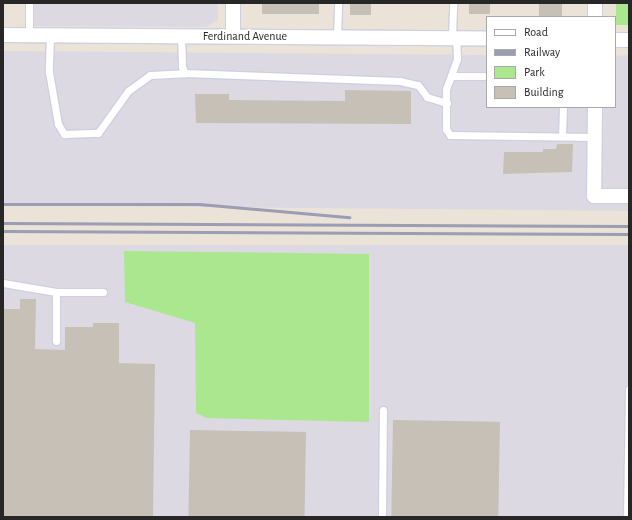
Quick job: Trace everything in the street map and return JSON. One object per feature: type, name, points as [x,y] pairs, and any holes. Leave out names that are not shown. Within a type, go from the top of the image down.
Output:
[{"type":"street","points":[[233,3],[233,36]]},
{"type":"street","points":[[595,3],[595,16]]},
{"type":"street","name":"Ferdinand Avenue","points":[[3,35],[486,38]]},
{"type":"street","points":[[616,40],[629,40]]},
{"type":"street","points":[[595,108],[594,196],[629,196]]},
{"type":"lane","points":[[28,3],[29,36]]},
{"type":"lane","points":[[337,37],[338,3]]},
{"type":"lane","points":[[453,3],[454,38],[457,59],[446,88],[446,129],[450,135],[594,137]]},
{"type":"lane","points":[[50,36],[49,72],[58,124],[64,134],[98,134],[128,91],[150,75],[185,73],[400,81],[418,85],[427,97],[446,102]]},
{"type":"lane","points":[[181,36],[182,67],[185,73]]},
{"type":"lane","points":[[451,76],[486,76]]},
{"type":"lane","points":[[562,136],[563,108]]},
{"type":"lane","points":[[3,282],[56,292],[103,292]]},
{"type":"lane","points":[[56,292],[56,341]]},
{"type":"lane","points":[[627,517],[629,390]]},
{"type":"lane","points":[[382,517],[383,410]]},
{"type":"shaded area","points":[[33,3],[218,3],[218,20],[206,27],[33,26]]},
{"type":"shaded area","points":[[3,51],[486,55],[486,108],[616,108],[616,56],[629,55],[629,211],[3,205]]},
{"type":"shaded area","points":[[3,245],[629,245],[629,517],[3,517]]},
{"type":"green space","points":[[616,3],[629,3],[629,25],[616,25]]},
{"type":"green space","points":[[124,251],[369,254],[369,422],[207,418],[196,413],[195,323],[125,302]]},
{"type":"building","points":[[262,3],[319,3],[319,14],[262,14]]},
{"type":"building","points":[[350,3],[371,3],[371,15],[350,15]]},
{"type":"building","points":[[469,3],[490,3],[490,14],[469,14]]},
{"type":"building","points":[[539,3],[562,3],[562,16],[539,16]]},
{"type":"building","points":[[345,90],[411,91],[411,124],[196,123],[195,94],[229,94],[229,100],[345,101]]},
{"type":"building","points":[[557,144],[573,144],[572,172],[503,174],[504,152],[543,152],[543,149],[556,149]]},
{"type":"building","points":[[20,299],[36,299],[35,349],[65,350],[65,327],[93,327],[93,323],[119,323],[119,363],[155,364],[153,517],[3,517],[3,309],[20,309]]},
{"type":"building","points":[[393,420],[500,422],[498,517],[391,517]]},
{"type":"building","points":[[190,430],[306,432],[304,517],[188,517]]},
{"type":"railway","points":[[3,204],[199,204],[349,217]]},
{"type":"railway","points":[[3,223],[629,226]]},
{"type":"railway","points":[[3,231],[629,234]]}]
